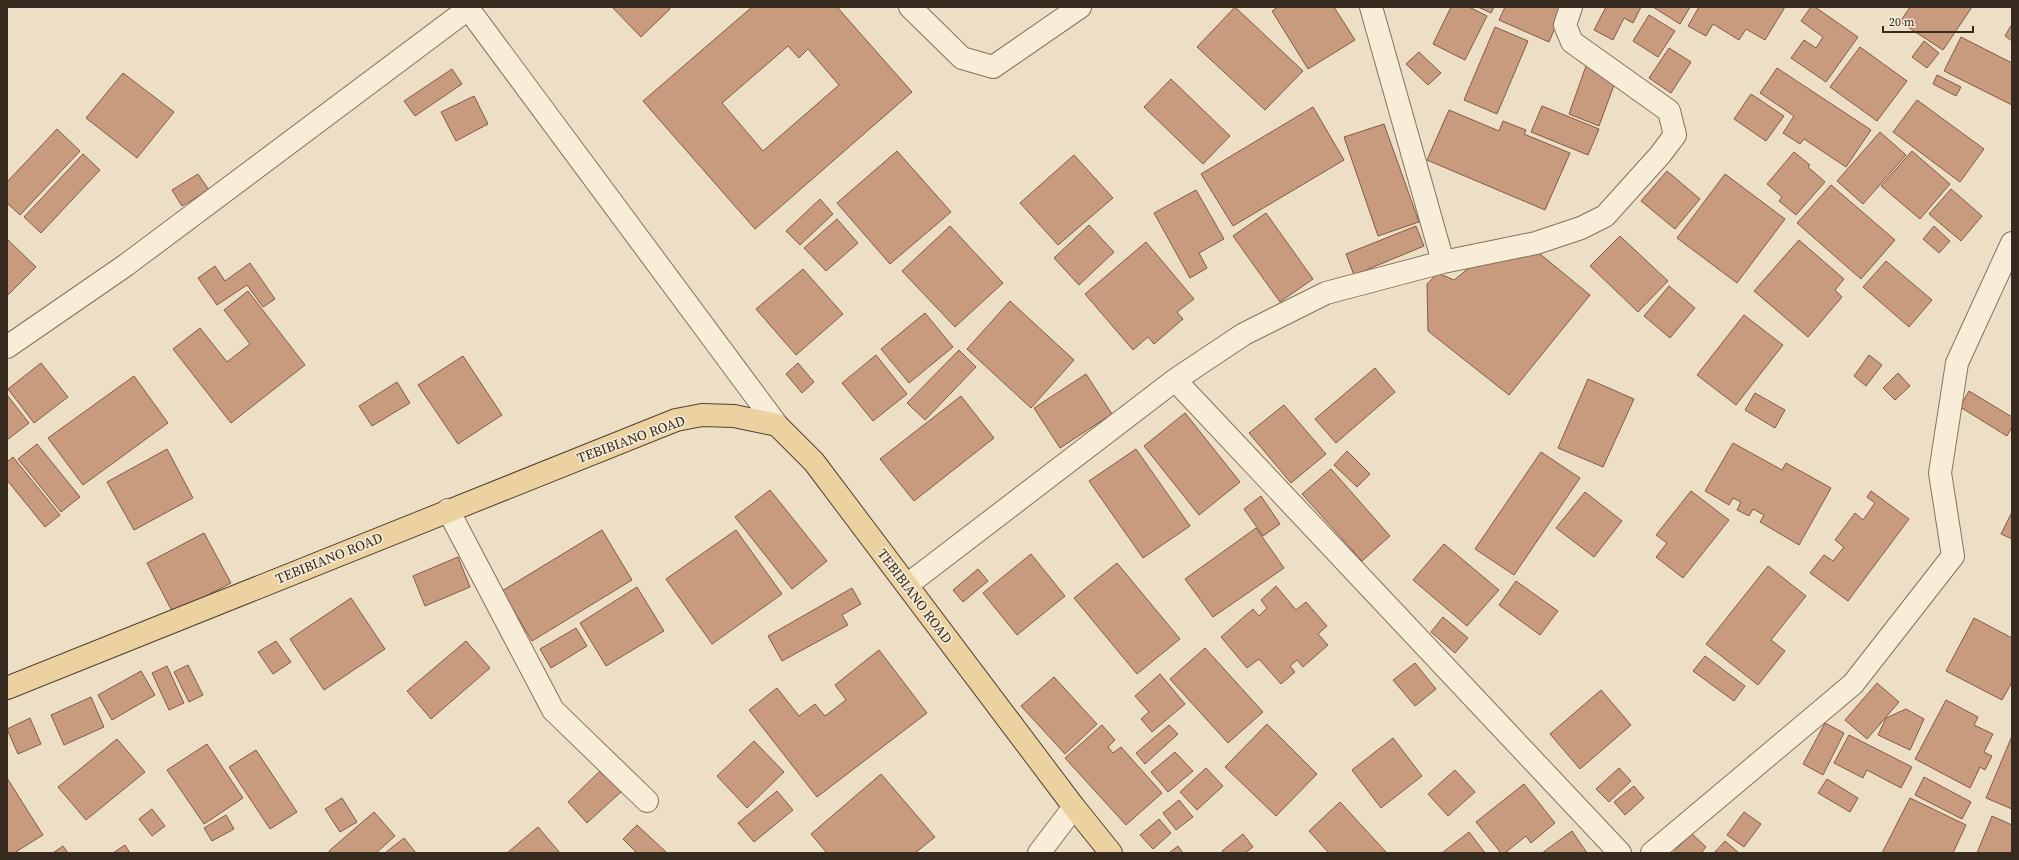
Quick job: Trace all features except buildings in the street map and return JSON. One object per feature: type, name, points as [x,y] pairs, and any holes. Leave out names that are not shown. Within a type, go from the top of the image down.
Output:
[{"type":"main road","name":"TEBIBIANO ROAD","points":[[7,688],[448,510],[676,420],[702,415],[734,416],[777,424],[814,462],[1074,807],[1111,853]]},
{"type":"street","points":[[910,7],[962,58],[992,67],[1080,7]]},
{"type":"street","points":[[1371,7],[1443,262]]},
{"type":"street","points":[[907,585],[1175,380],[1244,334],[1326,293],[1443,262],[1536,243],[1581,228],[1605,216],[1660,156],[1675,135],[1669,111],[1572,42],[1565,25],[1571,7]]},
{"type":"street","points":[[7,347],[126,265],[468,8],[777,424]]},
{"type":"street","points":[[1652,853],[1853,684],[1953,556],[1940,473],[1957,363],[2012,243]]},
{"type":"street","points":[[1175,380],[1620,853]]},
{"type":"street","points":[[448,510],[553,710],[647,801]]},
{"type":"street","points":[[1039,853],[1074,807]]}]
